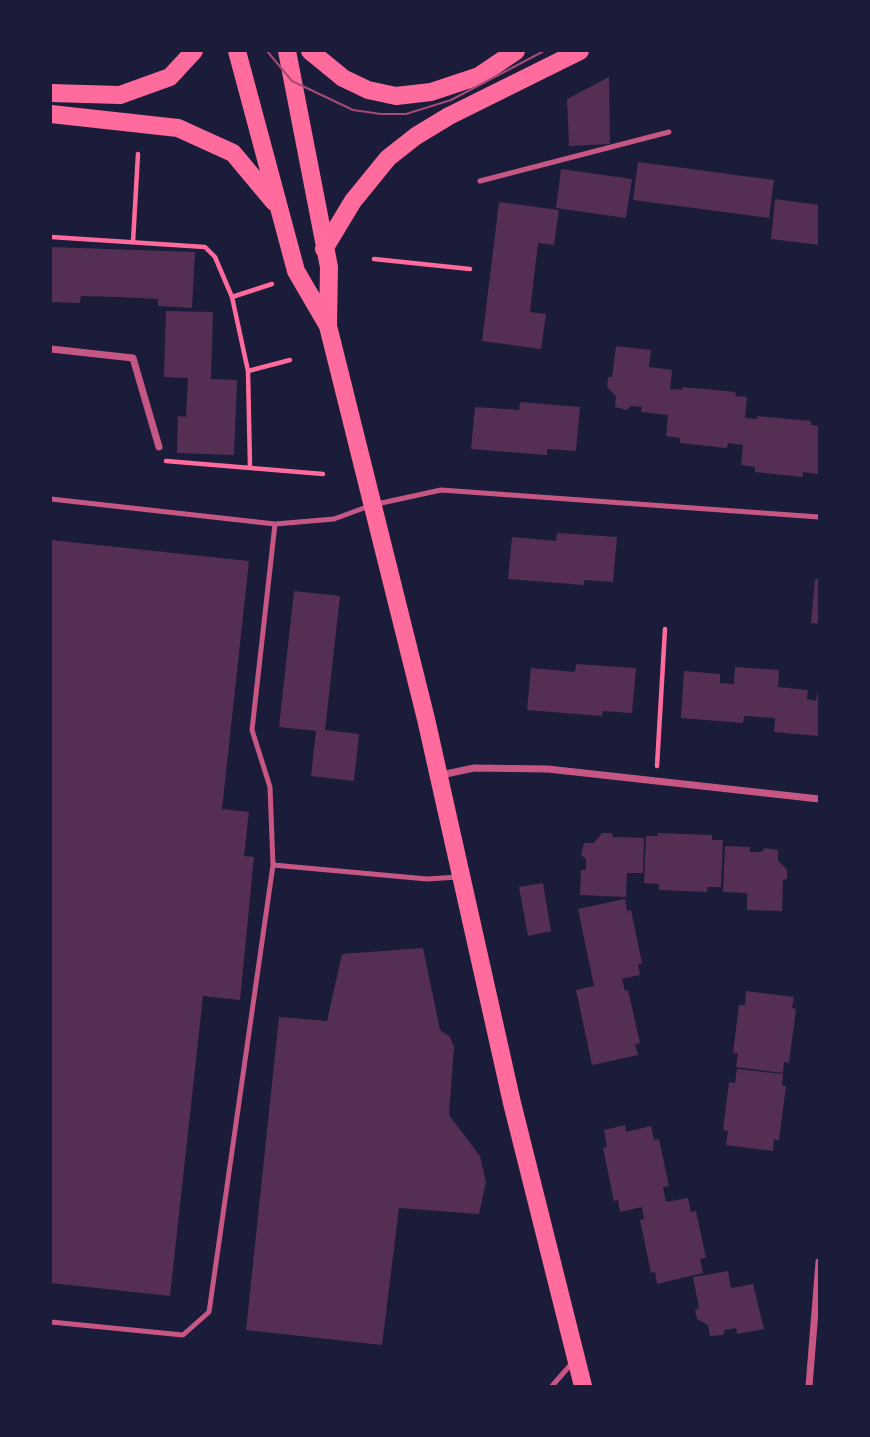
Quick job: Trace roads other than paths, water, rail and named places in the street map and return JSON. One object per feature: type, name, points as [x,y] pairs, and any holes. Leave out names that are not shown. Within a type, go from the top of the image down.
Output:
[{"type":"main road","points":[[51,93],[120,95],[170,77],[194,51]]},
{"type":"main road","points":[[237,51],[296,271],[328,326]]},
{"type":"main road","points":[[287,51],[329,267],[328,326],[583,1386]]},
{"type":"main road","points":[[310,51],[343,78],[368,90],[396,96],[431,92],[479,76],[516,51]]},
{"type":"main road","points":[[324,249],[353,201],[388,158],[407,143],[449,116],[580,51]]},
{"type":"main road","points":[[51,114],[178,128],[225,148],[269,193],[283,216]]},
{"type":"street","points":[[51,349],[133,358],[159,447]]},
{"type":"street","points":[[438,775],[474,768],[548,769],[819,799]]},
{"type":"street","points":[[819,1262],[809,1383],[819,1381]]},
{"type":"lane","points":[[480,181],[669,132]]},
{"type":"lane","points":[[51,499],[275,524],[334,519],[372,505],[441,490],[819,517]]},
{"type":"lane","points":[[51,1322],[183,1335],[209,1312],[273,865],[270,787],[251,730],[275,524]]},
{"type":"lane","points":[[273,865],[427,879],[461,877]]},
{"type":"lane","points":[[552,1386],[575,1359]]},
{"type":"tram line","points":[[267,51],[292,81],[353,110],[381,114],[406,114],[451,100],[544,51]]}]
